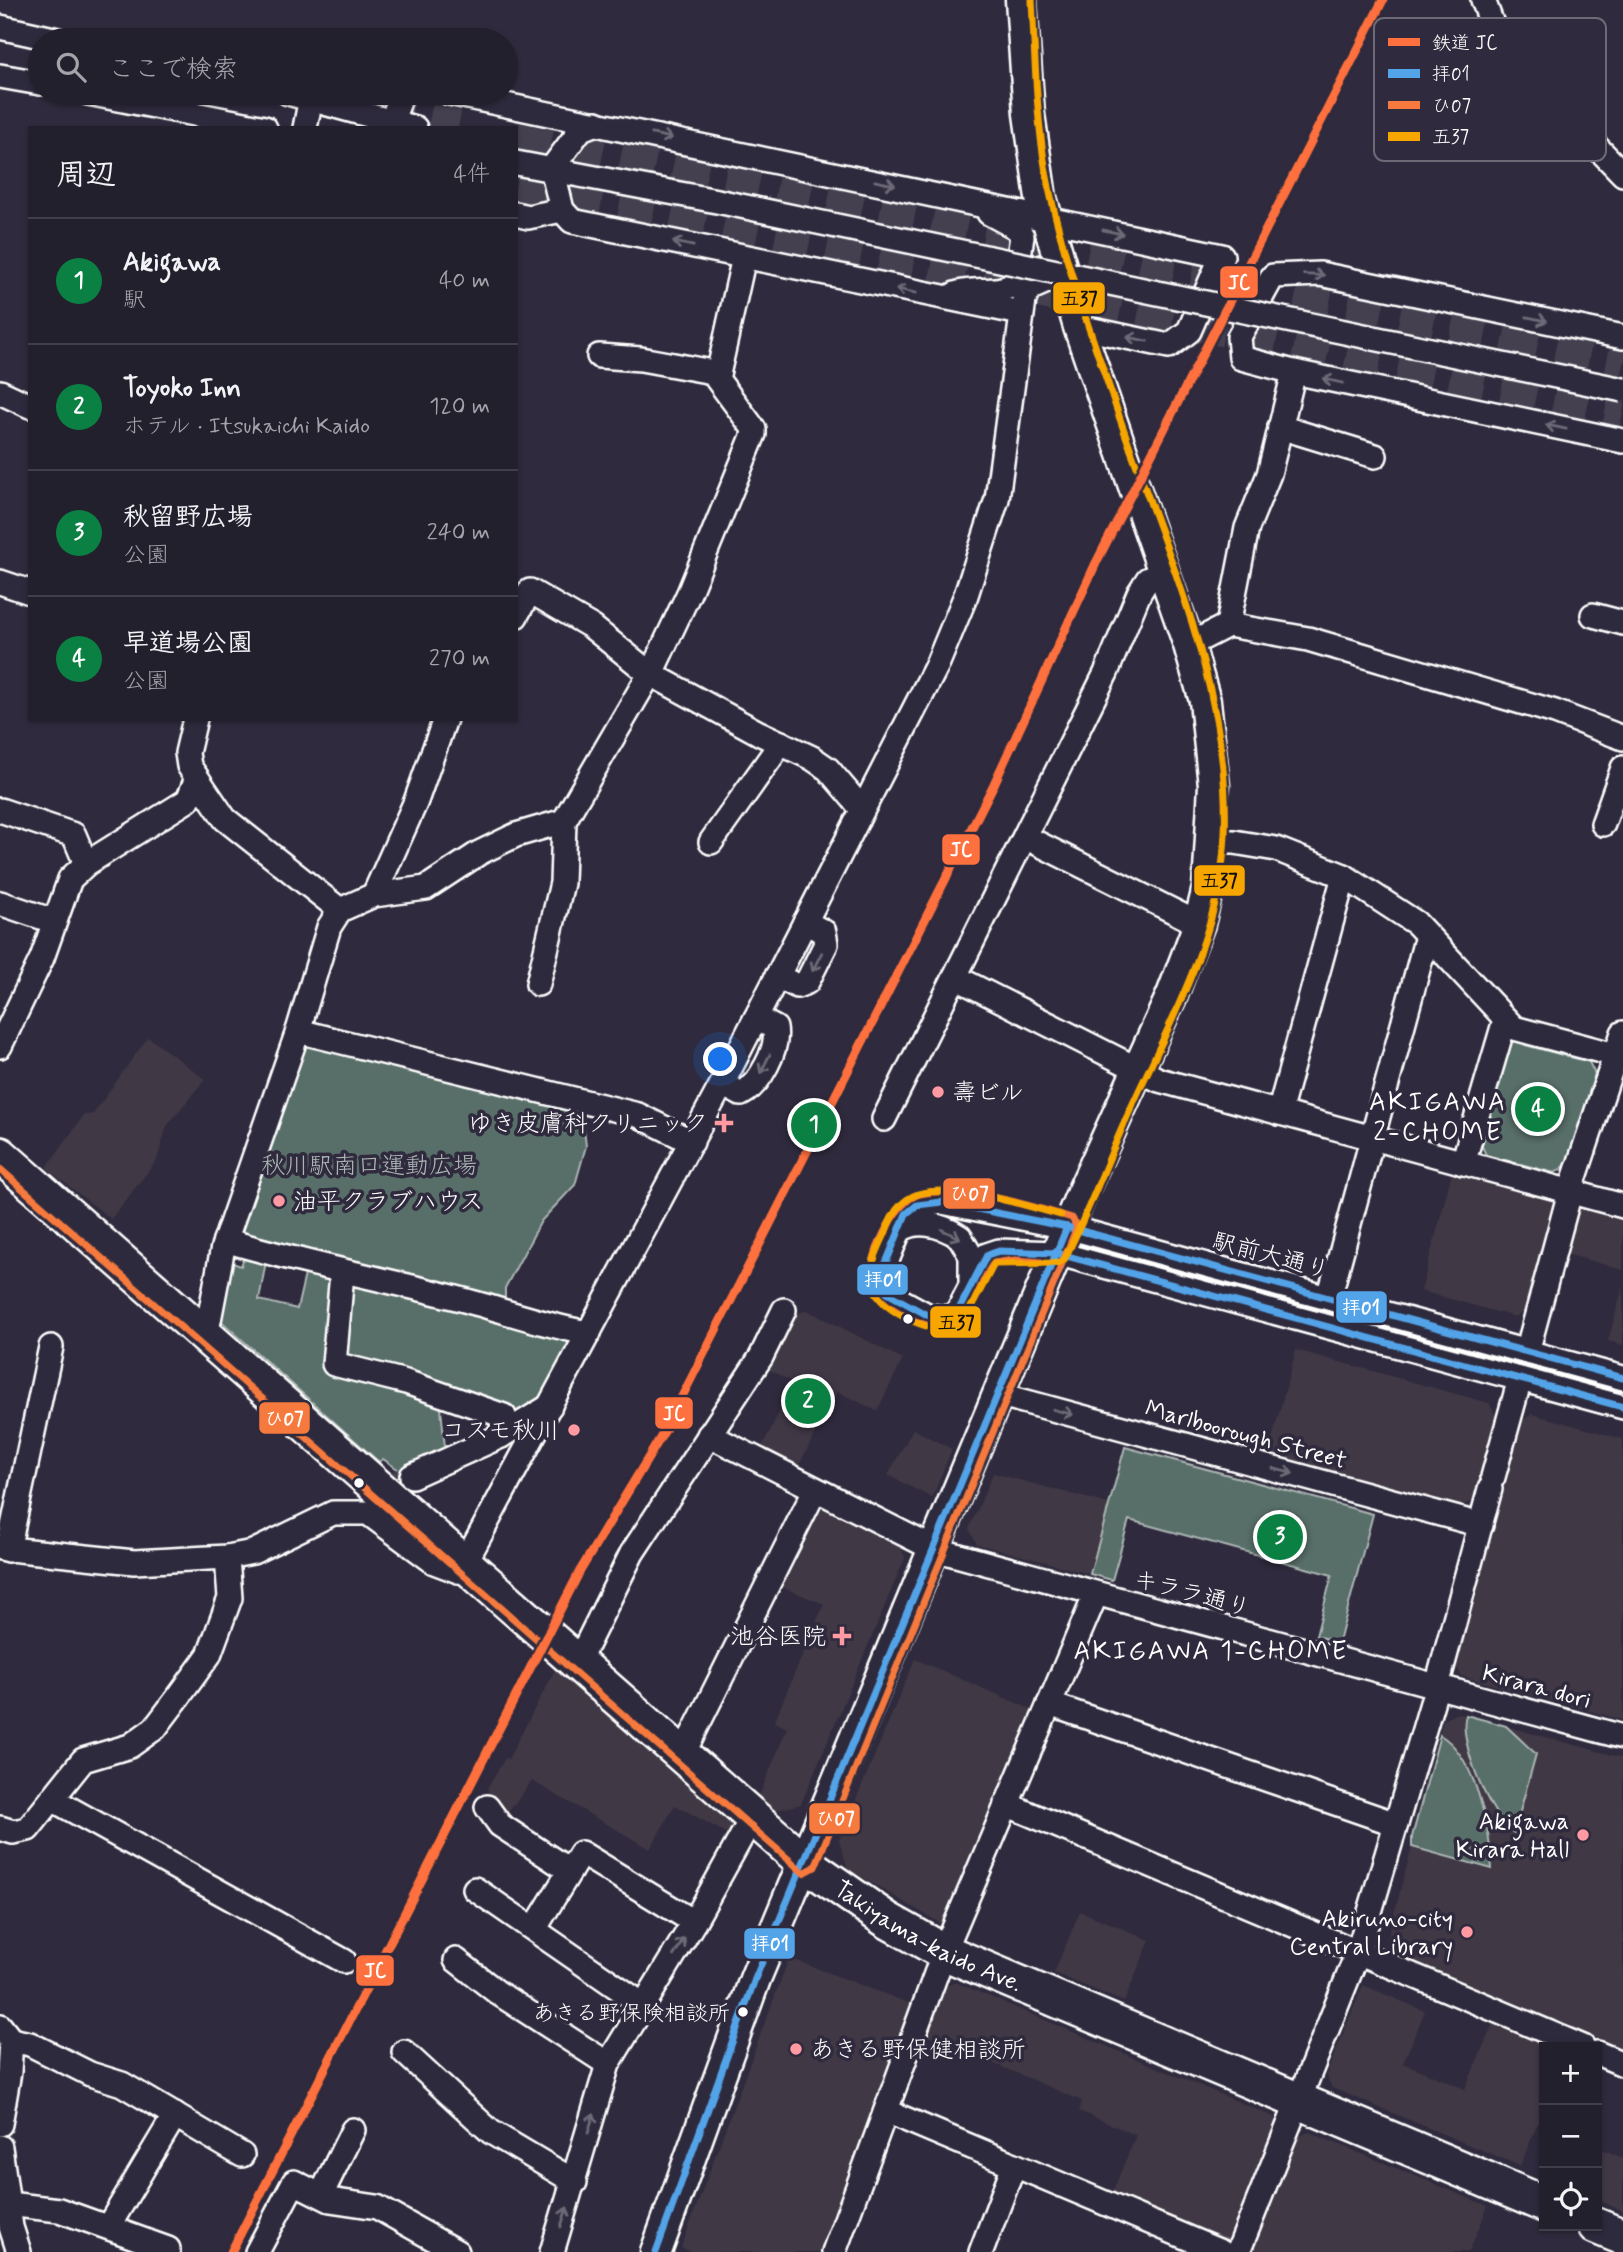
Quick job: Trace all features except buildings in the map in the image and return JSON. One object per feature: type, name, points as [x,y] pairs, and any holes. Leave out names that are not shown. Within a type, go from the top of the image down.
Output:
[{"type":"highway","name":"Takiyama-kaido Ave.","points":[[0,1155],[805,1863],[887,1920],[944,1952],[1539,2202]]},
{"type":"highway","points":[[1602,2228],[1623,2237]]},
{"type":"main road","points":[[656,2252],[755,1979],[1062,1240],[1172,995],[1199,924],[1208,888],[1213,842],[1212,745],[1205,701],[1189,645],[1079,327],[1046,217],[1029,114],[1021,0]]},
{"type":"street","points":[[1483,0],[1490,18]]},
{"type":"street","points":[[0,27],[28,33]]},
{"type":"street","points":[[0,76],[28,81]]},
{"type":"street","points":[[149,105],[255,126]]},
{"type":"street","points":[[305,126],[310,105]]},
{"type":"street","points":[[336,105],[409,126]]},
{"type":"street","points":[[393,121],[398,105]]},
{"type":"street","points":[[508,105],[1222,256],[1189,331],[1169,346],[1079,327]]},
{"type":"street","points":[[596,123],[581,128],[552,168],[562,210],[572,221],[1021,313]]},
{"type":"street","points":[[1606,156],[1623,174]]},
{"type":"street","points":[[518,158],[552,168]]},
{"type":"street","points":[[518,163],[717,201],[1623,390]]},
{"type":"street","points":[[948,300],[957,293],[1004,290],[1014,284],[1022,236],[1017,228],[965,200]]},
{"type":"street","points":[[518,215],[528,217],[562,210]]},
{"type":"street","points":[[538,984],[562,883],[564,821],[649,673],[689,593],[754,434],[754,429],[717,379],[744,257]]},
{"type":"street","points":[[51,1347],[3,1550],[146,1562],[227,1557],[253,1552],[352,1505],[368,1513],[434,1562],[458,1571],[465,1563],[553,1404],[692,1142],[937,665],[973,576],[997,499],[1021,313],[1029,289],[1063,274]]},
{"type":"street","points":[[1623,337],[1320,274],[1273,276],[1239,337],[1241,358],[1294,372],[1623,441]]},
{"type":"street","points":[[599,356],[640,359],[718,373]]},
{"type":"street","points":[[1228,625],[1247,528],[1269,474],[1294,372]]},
{"type":"street","points":[[0,392],[28,405]]},
{"type":"street","points":[[1280,427],[1375,456]]},
{"type":"street","points":[[884,1119],[1122,639],[1139,593],[1148,579],[1164,574]]},
{"type":"street","points":[[0,582],[28,591]]},
{"type":"street","points":[[518,612],[530,591],[592,627],[649,673],[828,768],[862,809]]},
{"type":"street","points":[[1593,615],[1623,623]]},
{"type":"street","points":[[1189,645],[1228,625],[1308,639],[1555,712],[1623,738]]},
{"type":"street","points":[[195,721],[187,753],[189,766],[225,819],[340,910]]},
{"type":"street","points":[[374,895],[416,801],[444,721]]},
{"type":"street","points":[[711,842],[781,743]]},
{"type":"street","points":[[1603,824],[1623,768]]},
{"type":"street","points":[[0,1046],[42,958],[70,879],[86,864],[178,808],[188,800],[197,778]]},
{"type":"street","points":[[0,810],[74,835],[86,864]]},
{"type":"street","points":[[206,1336],[225,1240],[298,1031],[329,927],[340,910],[374,895],[426,888],[479,853],[516,835],[564,821]]},
{"type":"street","points":[[1025,837],[1199,924]]},
{"type":"street","points":[[1213,842],[1234,842],[1276,849],[1343,876],[1386,901],[1416,923],[1514,1028],[1619,1056]]},
{"type":"street","points":[[1279,1113],[1343,876]]},
{"type":"street","points":[[0,903],[53,921]]},
{"type":"street","points":[[1329,1298],[1427,936]]},
{"type":"street","points":[[955,977],[1159,1080],[1623,1206]]},
{"type":"street","points":[[1463,1163],[1505,1020]]},
{"type":"street","points":[[298,1031],[638,1115],[692,1142]]},
{"type":"street","points":[[1527,1352],[1570,1192],[1619,1056],[1623,1033]]},
{"type":"street","points":[[1062,1240],[992,1253],[983,1259],[958,1311],[948,1318],[929,1316],[898,1300],[882,1285],[881,1275],[911,1208],[934,1202],[1062,1240],[1520,1379],[1623,1407]]},
{"type":"street","points":[[898,1232],[907,1225],[920,1223],[953,1233],[966,1243],[971,1256],[971,1282]]},
{"type":"street","points":[[225,1240],[342,1273],[464,1300],[552,1326],[589,1333]]},
{"type":"street","name":"駅前大通り","points":[[1062,1240],[1329,1298],[1623,1378]]},
{"type":"street","points":[[342,1273],[334,1364],[406,1382],[504,1416],[501,1436]]},
{"type":"street","points":[[577,1664],[632,1553],[761,1357],[783,1310]]},
{"type":"street","points":[[1238,2252],[1358,1952],[1437,1686],[1520,1379]]},
{"type":"street","name":"Marlboorough Street","points":[[997,1394],[1480,1525]]},
{"type":"street","points":[[412,1476],[501,1436],[553,1404]]},
{"type":"street","name":"キララ通り","points":[[709,1436],[934,1549],[1437,1686]]},
{"type":"street","points":[[683,1754],[815,1490]]},
{"type":"street","points":[[0,1828],[13,1832],[28,1829],[83,1760],[130,1746],[155,1728],[209,1656],[229,1598],[227,1557]]},
{"type":"street","points":[[834,2252],[944,1952],[1096,1594]]},
{"type":"street","name":"Kirara dori","points":[[1437,1686],[1623,1737]]},
{"type":"street","points":[[1049,1704],[1396,1824]]},
{"type":"street","points":[[52,1799],[344,1961]]},
{"type":"street","points":[[1006,1804],[1571,2042]]},
{"type":"street","points":[[487,1807],[500,1825],[570,1871]]},
{"type":"street","points":[[552,2252],[608,2064],[694,1922],[753,1816]]},
{"type":"street","points":[[536,1928],[581,1853],[694,1922]]},
{"type":"street","points":[[475,1889],[536,1928],[643,2005]]},
{"type":"street","points":[[456,1960],[498,1993],[608,2064]]},
{"type":"street","points":[[5,2033],[90,2074],[122,2084],[242,2155]]},
{"type":"street","points":[[0,2124],[9,2072],[5,2033]]},
{"type":"street","points":[[404,2052],[491,2133],[575,2182]]},
{"type":"street","points":[[1602,2055],[1623,2064]]},
{"type":"street","points":[[886,2110],[1014,2165],[1187,2245],[1221,2252]]},
{"type":"street","points":[[108,2227],[175,2115]]},
{"type":"street","points":[[321,2195],[354,2130]]},
{"type":"street","points":[[0,2147],[11,2227],[19,2252]]},
{"type":"street","points":[[981,2252],[1014,2165]]},
{"type":"street","points":[[257,2252],[294,2182],[330,2200],[377,2207],[457,2252]]},
{"type":"street","points":[[8,2204],[59,2210],[168,2249]]},
{"type":"shaded area","points":[[148,1037],[205,1079],[167,1126],[157,1160],[111,1219],[46,1168],[84,1115],[93,1114]]},
{"type":"shaded area","points":[[1453,1169],[1547,1195],[1556,1209],[1528,1309],[1515,1317],[1421,1291]]},
{"type":"shaded area","points":[[1586,1207],[1623,1217],[1623,1270],[1563,1253],[1574,1213]]},
{"type":"shaded area","points":[[1623,1286],[1623,1345],[1608,1341]]},
{"type":"shaded area","points":[[807,1310],[903,1359],[877,1411],[837,1391],[796,1471],[759,1452],[794,1383],[766,1368],[793,1315]]},
{"type":"shaded area","points":[[1296,1350],[1489,1403],[1496,1416],[1474,1500],[1460,1507],[1268,1454]]},
{"type":"shaded area","points":[[1532,1414],[1623,1439],[1623,1720],[1461,1676],[1455,1662],[1520,1422]]},
{"type":"shaded area","points":[[913,1429],[952,1449],[932,1498],[888,1475]]},
{"type":"shaded area","points":[[993,1473],[1109,1504],[1090,1574],[977,1544],[969,1529]]},
{"type":"shaded area","points":[[827,1508],[900,1545],[905,1558],[801,1804],[772,1811],[758,1799],[787,1728],[774,1722],[824,1604],[779,1586],[814,1513]]},
{"type":"shaded area","points":[[915,1659],[1035,1711],[945,1926],[848,1869],[839,1840]]},
{"type":"shaded area","points":[[556,1668],[735,1827],[733,1837],[675,1805],[650,1849],[532,1781],[503,1819],[487,1789],[505,1758],[508,1759]]},
{"type":"shaded area","points":[[1457,1713],[1623,1758],[1623,2055],[1602,2046],[1602,2042],[1592,2042],[1384,1951],[1443,1720]]},
{"type":"shaded area","points":[[1080,1911],[1150,1940],[1124,2002],[1054,1973]]},
{"type":"shaded area","points":[[789,1958],[914,2005],[824,2252],[692,2252],[681,2248]]},
{"type":"shaded area","points":[[955,1982],[1274,2117],[1278,2133],[1236,2236],[1222,2242],[1111,2195],[1136,2135],[1079,2111],[1082,2101],[924,2034],[941,1989]]},
{"type":"shaded area","points":[[1363,1985],[1425,2011],[1403,2063],[1465,2089],[1494,2021],[1545,2042],[1539,2042],[1539,2120],[1520,2166],[1332,2088],[1326,2075]]},
{"type":"shaded area","points":[[1309,2132],[1488,2206],[1469,2252],[1255,2252],[1252,2243],[1296,2137]]},
{"type":"shaded area","points":[[1602,2149],[1623,2158],[1623,2211],[1602,2202]]},
{"type":"green space","points":[[1512,1037],[1526,1041],[1525,1045],[1589,1062],[1595,1074],[1566,1165],[1555,1173],[1486,1155],[1481,1144],[1505,1061],[1506,1041]]},
{"type":"green space","name":"秋川駅南口運動広場","points":[[308,1041],[582,1113],[586,1146],[575,1185],[541,1221],[505,1288],[505,1307],[272,1249],[238,1231],[300,1046]]},
{"type":"green space","points":[[245,1254],[266,1261],[259,1300],[297,1309],[306,1270],[331,1277],[335,1284],[326,1373],[371,1379],[440,1399],[446,1457],[402,1472],[383,1459],[379,1462],[219,1319],[230,1262],[241,1266]]},
{"type":"green space","points":[[353,1281],[579,1336],[547,1397],[524,1416],[419,1381],[345,1363],[348,1285]]},
{"type":"green space","points":[[1125,1447],[1373,1514],[1339,1642],[1316,1636],[1332,1575],[1129,1520],[1112,1580],[1090,1574]]},
{"type":"green space","points":[[1466,1715],[1506,1726],[1536,1754],[1514,1833],[1496,1812],[1478,1778],[1466,1742]]},
{"type":"green space","points":[[1440,1735],[1463,1759],[1472,1776],[1484,1815],[1492,1869],[1412,1847],[1412,1837]]},
{"type":"tunnel","points":[[377,111],[448,126]]},
{"type":"tunnel","points":[[518,140],[1623,368]]},
{"type":"tunnel","points":[[518,182],[1623,412]]},
{"type":"tunnel","points":[[358,1497],[412,1476]]},
{"type":"rail line","name":"JC","points":[[231,2252],[580,1571],[665,1430],[994,784],[1096,563],[1383,0]]},
{"type":"transit line","name":"五37","points":[[1032,0],[1040,129],[1060,235],[1120,419],[1175,571],[1207,675],[1218,727],[1224,780],[1225,834],[1221,871],[1214,906],[1192,975],[1064,1260],[1057,1263],[994,1264],[966,1317],[942,1329],[920,1324],[896,1313],[878,1296],[872,1285],[872,1264],[890,1221],[906,1200],[918,1194],[934,1191],[970,1193],[1061,1215]]},
{"type":"transit line","name":"ひ07","points":[[0,1169],[804,1873],[815,1867],[1077,1227],[1072,1218],[1017,1202],[976,1194],[937,1192],[920,1194],[900,1208],[883,1234],[877,1249],[871,1276],[876,1293],[890,1307],[913,1320],[939,1328],[954,1325],[967,1313],[994,1263],[1015,1260],[1041,1262]]},
{"type":"transit line","name":"拝01","points":[[1623,1378],[1067,1227],[942,1202],[917,1205],[906,1214],[881,1275],[887,1293],[929,1316],[949,1318],[958,1311],[987,1255],[999,1251],[1056,1253],[1623,1407]]},
{"type":"transit line","name":"拝01","points":[[656,2252],[755,1979],[1067,1227]]},
{"type":"place","name":"壽ビル","points":[[938,1092]]},
{"type":"place","name":"早道場公園","points":[[1538,1109]]},
{"type":"place","name":"ゆき皮膚科クリニック","points":[[724,1123]]},
{"type":"place","name":"Akigawa","points":[[814,1125]]},
{"type":"place","name":"油平クラブハウス","points":[[279,1201]]},
{"type":"place","name":"Toyoko Inn","points":[[808,1401]]},
{"type":"place","name":"コスモ秋川","points":[[574,1430]]},
{"type":"place","name":"秋留野広場","points":[[1280,1537]]},
{"type":"place","name":"池谷医院","points":[[842,1636]]},
{"type":"place","name":"Akigawa Kirara Hall","points":[[1583,1835]]},
{"type":"place","name":"Akiruno-city Central Library","points":[[1467,1932]]},
{"type":"place","name":"あきる野保険相談所","points":[[743,2012]]},
{"type":"place","name":"あきる野保健相談所","points":[[796,2049]]},
{"type":"district","name":"AKIGAWA 2-CHOME","points":[[1438,1116]]},
{"type":"district","name":"AKIGAWA 1-CHOME","points":[[1211,1650]]}]
